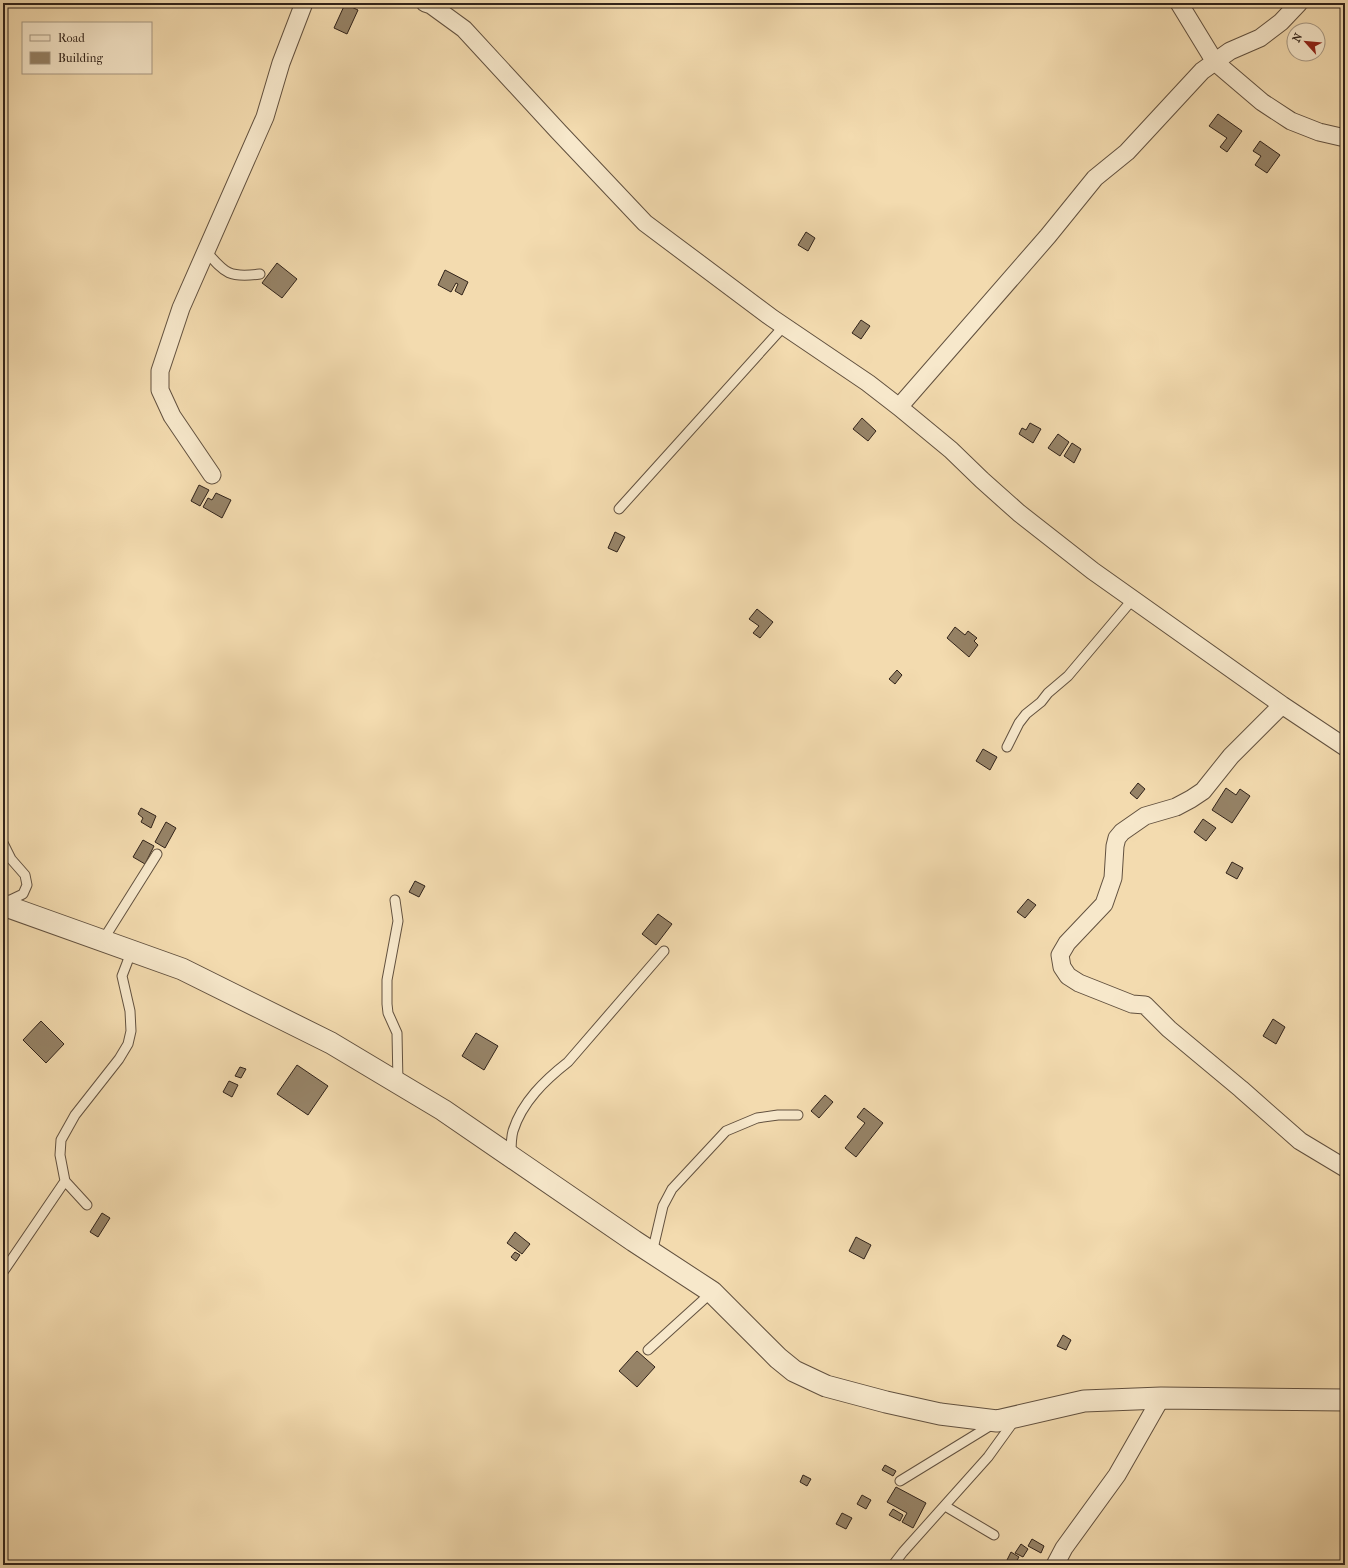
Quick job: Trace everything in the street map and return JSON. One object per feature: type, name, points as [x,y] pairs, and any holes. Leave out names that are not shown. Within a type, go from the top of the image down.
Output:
[{"type":"street","points":[[212,475],[172,416],[160,390],[160,371],[181,308],[265,117],[282,63],[304,3]]},
{"type":"street","points":[[1179,3],[1215,62],[1262,102],[1291,121],[1319,132],[1345,138]]},
{"type":"street","points":[[899,407],[1048,236],[1095,178],[1127,152],[1196,77],[1230,51],[1260,38],[1281,22],[1299,3]]},
{"type":"street","points":[[430,4],[464,29],[558,132],[645,223],[784,326],[868,383],[899,407],[951,450],[1019,513],[1093,571],[1282,705],[1345,747]]},
{"type":"street","points":[[1282,705],[1231,756],[1203,791],[1176,807],[1145,816],[1122,832],[1117,838],[1113,878],[1104,904],[1067,943],[1060,955],[1062,966],[1068,976],[1079,983],[1132,1004],[1145,1005],[1169,1029],[1300,1141],[1345,1168]]},
{"type":"street","points":[[3,904],[189,972],[331,1043],[443,1110],[652,1253],[712,1292],[778,1358],[794,1371],[826,1386],[886,1402],[940,1414],[997,1421],[1084,1401],[1161,1398],[1345,1400]]},
{"type":"street","points":[[1055,1565],[1064,1548],[1117,1475],[1161,1398]]},
{"type":"lane","points":[[206,251],[216,264],[230,273],[243,276],[260,274]]},
{"type":"lane","points":[[619,509],[784,326]]},
{"type":"lane","points":[[1007,747],[1019,723],[1026,714],[1068,676],[1133,600]]},
{"type":"lane","points":[[3,843],[11,859],[25,875],[27,885],[22,894],[3,904]]},
{"type":"lane","points":[[103,940],[157,854]]},
{"type":"lane","points":[[395,900],[398,921],[387,980],[387,1004],[388,1013],[397,1033],[398,1083]]},
{"type":"lane","points":[[87,1205],[65,1181],[60,1155],[61,1140],[75,1115],[119,1059],[128,1044],[131,1031],[130,1016],[122,976],[132,950]]},
{"type":"lane","points":[[510,1155],[513,1132],[524,1106],[552,1075],[568,1062],[664,951]]},
{"type":"lane","points":[[652,1253],[663,1206],[672,1189],[726,1131],[756,1118],[798,1114]]},
{"type":"lane","points":[[3,1272],[65,1181]]},
{"type":"lane","points":[[648,1350],[712,1292]]},
{"type":"lane","points":[[893,1565],[988,1457],[1017,1416]]},
{"type":"lane","points":[[900,1481],[997,1421]]},
{"type":"lane","points":[[945,1506],[994,1535]]},
{"type":"building","points":[[345,4],[358,10],[347,34],[334,28]]},
{"type":"building","points":[[1218,114],[1242,131],[1227,152],[1220,147],[1227,138],[1209,126]]},
{"type":"building","points":[[1260,141],[1280,155],[1267,173],[1255,165],[1261,156],[1253,151]]},
{"type":"building","points":[[806,232],[815,238],[808,251],[798,245]]},
{"type":"building","points":[[277,263],[297,279],[282,298],[262,283]]},
{"type":"building","points":[[445,270],[468,282],[462,295],[455,291],[458,284],[456,283],[451,292],[438,285]]},
{"type":"building","points":[[861,320],[870,326],[861,339],[852,333]]},
{"type":"building","points":[[862,418],[876,431],[868,441],[853,429]]},
{"type":"building","points":[[1030,423],[1041,429],[1033,443],[1019,434],[1022,428],[1026,430]]},
{"type":"building","points":[[1058,434],[1069,442],[1060,456],[1048,448]]},
{"type":"building","points":[[1072,443],[1081,449],[1074,463],[1064,456]]},
{"type":"building","points":[[199,485],[209,490],[200,506],[191,501]]},
{"type":"building","points":[[216,493],[231,500],[222,518],[203,507],[208,498],[212,500]]},
{"type":"building","points":[[615,532],[625,537],[617,552],[608,548]]},
{"type":"building","points":[[757,609],[773,622],[760,638],[753,633],[759,626],[749,619]]},
{"type":"building","points":[[955,627],[965,635],[968,631],[977,638],[974,641],[978,645],[969,657],[947,638]]},
{"type":"building","points":[[897,670],[902,675],[895,684],[889,679]]},
{"type":"building","points":[[983,749],[997,757],[990,770],[976,761]]},
{"type":"building","points":[[1138,783],[1145,789],[1137,799],[1130,793]]},
{"type":"building","points":[[1226,788],[1236,795],[1240,789],[1250,796],[1232,823],[1212,810]]},
{"type":"building","points":[[141,808],[156,816],[151,828],[141,822],[143,818],[138,814]]},
{"type":"building","points":[[1203,819],[1216,828],[1206,841],[1194,832]]},
{"type":"building","points":[[166,822],[176,828],[165,848],[155,842]]},
{"type":"building","points":[[143,840],[154,846],[145,864],[133,857]]},
{"type":"building","points":[[1232,862],[1243,868],[1237,879],[1226,873]]},
{"type":"building","points":[[415,881],[425,886],[419,897],[409,892]]},
{"type":"building","points":[[1028,899],[1036,905],[1025,918],[1017,912]]},
{"type":"building","points":[[658,914],[672,924],[656,945],[642,934]]},
{"type":"building","points":[[1273,1019],[1285,1027],[1276,1044],[1263,1036]]},
{"type":"building","points":[[41,1021],[64,1044],[46,1063],[23,1040]]},
{"type":"building","points":[[476,1033],[498,1046],[484,1070],[462,1056]]},
{"type":"building","points":[[297,1065],[328,1086],[308,1115],[277,1094]]},
{"type":"building","points":[[240,1067],[246,1069],[241,1078],[235,1076]]},
{"type":"building","points":[[229,1081],[238,1085],[232,1097],[223,1092]]},
{"type":"building","points":[[825,1095],[833,1102],[819,1118],[811,1111]]},
{"type":"building","points":[[864,1108],[883,1123],[856,1157],[845,1148],[865,1123],[857,1117]]},
{"type":"building","points":[[102,1213],[110,1218],[98,1237],[90,1232]]},
{"type":"building","points":[[515,1232],[530,1244],[522,1254],[507,1243]]},
{"type":"building","points":[[856,1237],[871,1245],[864,1259],[849,1251]]},
{"type":"building","points":[[515,1252],[520,1255],[516,1261],[511,1257]]},
{"type":"building","points":[[1063,1335],[1071,1340],[1066,1350],[1057,1346]]},
{"type":"building","points":[[637,1351],[655,1367],[637,1387],[619,1371]]},
{"type":"building","points":[[885,1465],[896,1471],[893,1476],[882,1470]]},
{"type":"building","points":[[803,1475],[811,1479],[807,1486],[800,1482]]},
{"type":"building","points":[[896,1487],[926,1503],[913,1528],[902,1522],[907,1513],[887,1502]]},
{"type":"building","points":[[862,1495],[871,1500],[866,1509],[857,1504]]},
{"type":"building","points":[[893,1509],[903,1515],[900,1521],[889,1515]]},
{"type":"building","points":[[842,1513],[852,1518],[846,1529],[836,1524]]},
{"type":"building","points":[[1032,1539],[1044,1546],[1041,1553],[1028,1546]]},
{"type":"building","points":[[1021,1544],[1028,1549],[1023,1557],[1015,1553]]},
{"type":"building","points":[[1011,1552],[1019,1557],[1014,1565],[1006,1562]]}]
